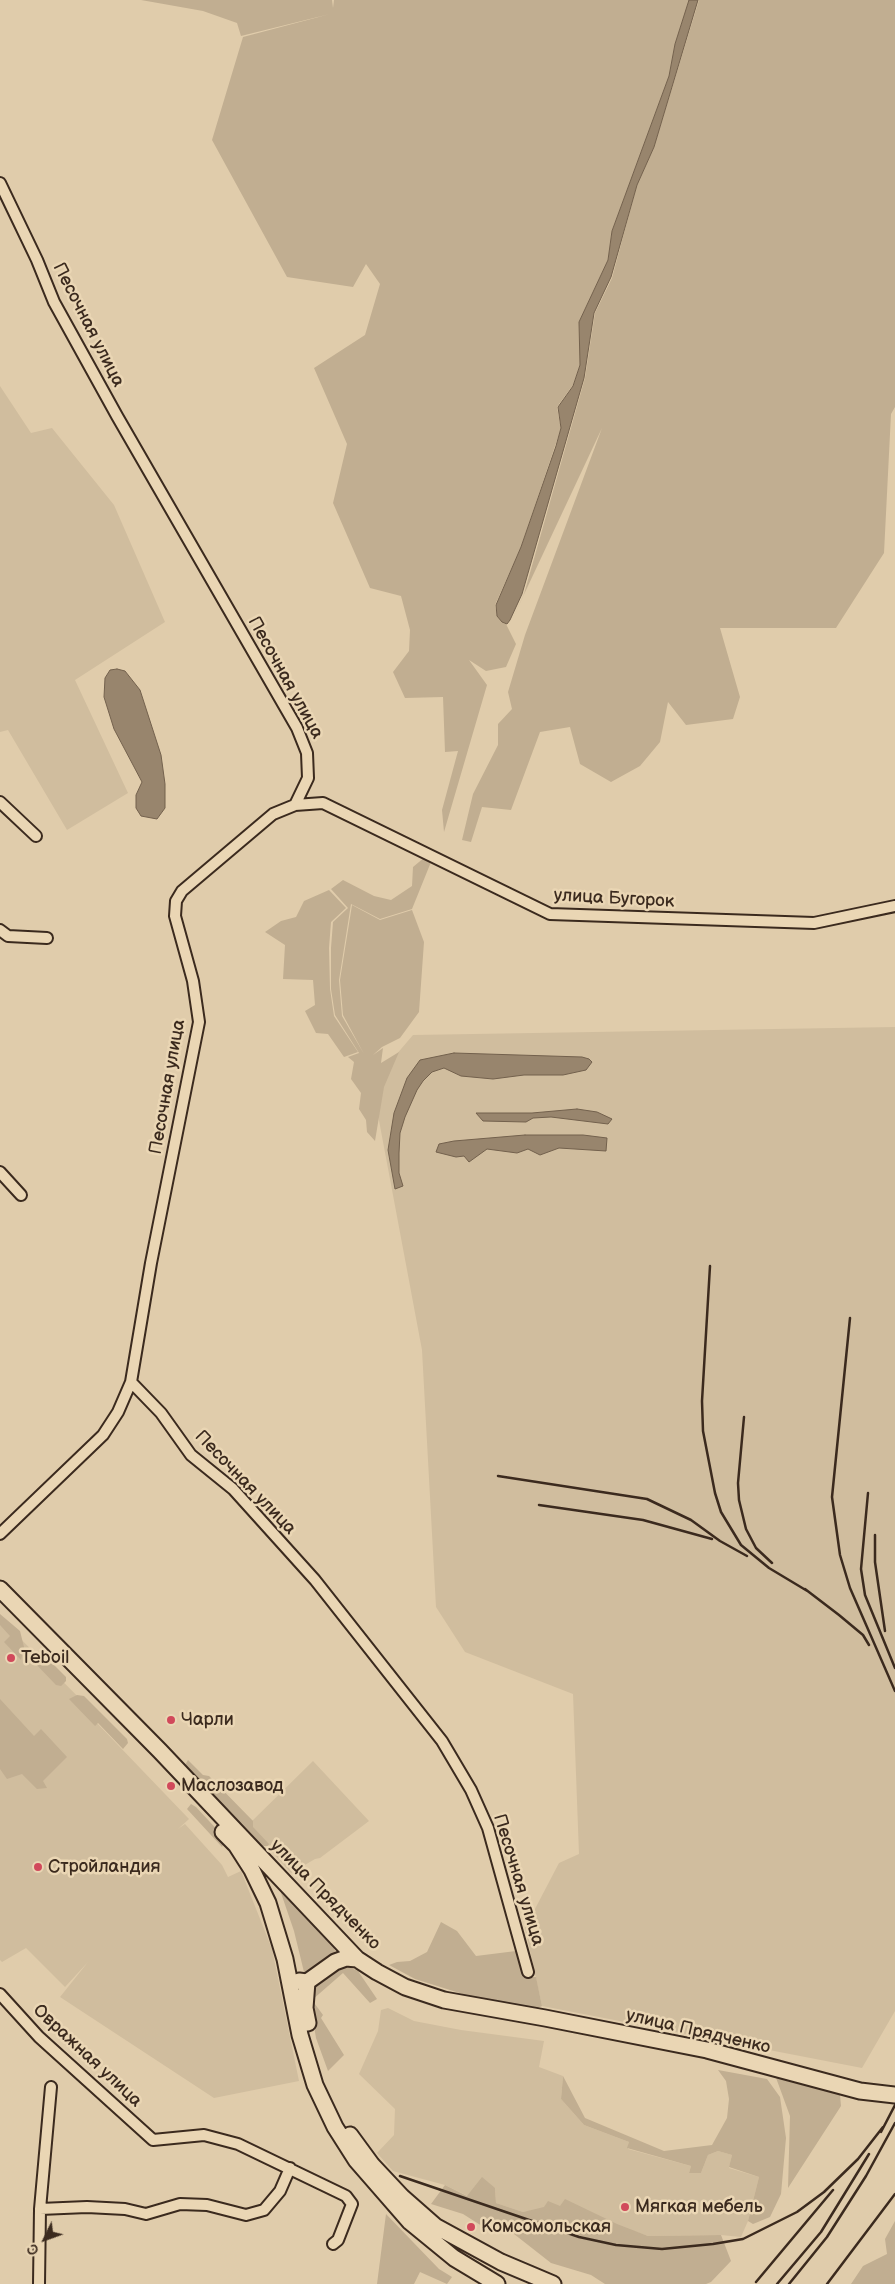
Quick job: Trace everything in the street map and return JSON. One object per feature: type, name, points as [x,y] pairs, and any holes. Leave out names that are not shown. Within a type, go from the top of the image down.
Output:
[{"type":"main road","name":"улица Прядченко","points":[[0,1588],[168,1767],[236,1846],[252,1870],[268,1903],[289,1976],[300,2035],[315,2085],[335,2127],[356,2160],[410,2222],[454,2258],[498,2284]]},
{"type":"main road","name":"улица Прядченко","points":[[0,1603],[288,1885],[357,1959],[405,1987],[444,2000],[707,2050],[860,2091],[895,2095]]},
{"type":"main road","points":[[268,1903],[272,1889],[278,1884],[288,1885]]},
{"type":"main road","points":[[335,1962],[341,1952],[341,1941]]},
{"type":"main road","points":[[289,1976],[297,1981],[307,1982],[335,1962],[346,1958],[357,1959]]},
{"type":"main road","points":[[307,1982],[305,2008],[314,2049],[326,2084],[348,2132],[372,2165],[435,2226],[501,2262],[553,2284]]},
{"type":"street","name":"Песочная улица","points":[[0,183],[37,260],[54,302],[113,410],[297,728],[308,753],[308,778],[295,806],[273,814],[182,890],[176,901],[175,916],[193,981],[199,1022],[151,1263],[131,1382],[161,1413],[191,1455],[232,1489],[315,1580],[442,1741],[471,1790],[488,1828],[528,1972]]},
{"type":"street","points":[[0,802],[36,836]]},
{"type":"street","name":"улица Бугорок","points":[[295,806],[323,803],[550,914],[814,923],[895,906]]},
{"type":"street","points":[[0,930],[8,936],[47,938]]},
{"type":"street","points":[[0,1172],[21,1195]]},
{"type":"street","points":[[0,1534],[103,1435],[118,1412],[131,1382]]},
{"type":"street","name":"Овражная улица","points":[[0,1994],[38,2037],[153,2140],[204,2135],[238,2144],[290,2168]]},
{"type":"street","points":[[39,2284],[40,2209],[51,2087]]},
{"type":"street","points":[[40,2209],[87,2207],[125,2209],[146,2214],[180,2204],[207,2205],[246,2215],[264,2210],[280,2191],[290,2168],[346,2196],[352,2204],[338,2240],[333,2244]]},
{"type":"shaded area","points":[[141,0],[332,0],[333,8],[334,0],[689,0],[675,44],[669,76],[612,231],[608,260],[579,322],[580,365],[573,385],[557,407],[561,429],[521,547],[495,605],[497,616],[506,624],[516,644],[506,667],[486,671],[469,660],[487,685],[444,832],[442,810],[458,751],[445,752],[443,697],[405,698],[393,672],[409,651],[410,630],[401,596],[370,588],[333,503],[347,444],[314,368],[365,335],[380,284],[366,264],[353,287],[287,277],[212,140],[243,37],[330,14],[241,36],[237,23],[203,11]]},
{"type":"shaded area","points":[[689,0],[698,0],[654,147],[637,185],[611,277],[594,313],[584,378],[522,594],[507,624],[502,622],[497,616],[496,605],[521,547],[556,446],[561,428],[558,407],[573,386],[580,365],[579,322],[608,260],[612,231],[669,76],[675,44]]},
{"type":"shaded area","points":[[699,0],[895,0],[895,407],[891,414],[884,553],[836,628],[720,628],[740,697],[733,719],[686,725],[668,702],[660,742],[640,766],[611,782],[580,764],[570,727],[540,732],[511,810],[482,807],[471,842],[462,840],[473,794],[498,745],[498,724],[512,709],[508,692],[525,635],[602,428],[512,620],[524,594],[585,378],[595,313],[612,278],[637,185],[654,147]]},
{"type":"shaded area","points":[[0,386],[31,433],[52,428],[114,505],[165,622],[75,680],[128,793],[67,830],[8,730],[0,732]]},
{"type":"shaded area","points":[[110,670],[125,671],[140,690],[161,755],[165,784],[165,808],[157,819],[141,816],[136,808],[136,795],[142,782],[114,729],[104,697],[105,678]]},
{"type":"shaded area","points":[[425,857],[431,862],[412,909],[380,919],[351,904],[339,980],[342,1016],[364,1054],[343,1015],[340,980],[352,905],[380,920],[412,910],[424,942],[419,1012],[400,1038],[382,1047],[373,1055],[383,1048],[381,1063],[399,1052],[384,1087],[375,1141],[367,1132],[366,1120],[359,1109],[361,1093],[351,1079],[354,1062],[348,1057],[359,1053],[335,1015],[331,989],[333,922],[348,908],[331,889],[343,880],[374,896],[391,900],[412,886],[413,867]]},
{"type":"shaded area","points":[[329,890],[346,908],[331,922],[329,948],[330,989],[334,1016],[358,1052],[344,1057],[328,1034],[316,1033],[305,1011],[315,1005],[313,980],[283,979],[285,945],[265,932],[281,921],[296,917],[304,901]]},
{"type":"shaded area","points":[[895,1027],[895,2011],[862,2068],[542,2006],[525,1928],[559,1863],[579,1854],[573,1694],[465,1652],[436,1607],[422,1350],[372,1083],[413,1035]]},
{"type":"shaded area","points":[[454,1053],[582,1057],[592,1062],[586,1070],[563,1075],[524,1075],[493,1079],[461,1076],[444,1068],[432,1072],[417,1090],[405,1117],[400,1133],[399,1153],[399,1173],[403,1186],[395,1189],[388,1150],[394,1113],[407,1078],[420,1060]]},
{"type":"shaded area","points":[[577,1109],[597,1112],[612,1119],[608,1124],[551,1117],[533,1118],[526,1122],[483,1121],[476,1113],[532,1113]]},
{"type":"shaded area","points":[[525,1135],[583,1135],[607,1138],[606,1151],[559,1148],[540,1155],[528,1149],[517,1153],[487,1149],[469,1162],[464,1156],[456,1157],[436,1152],[439,1144],[454,1141]]},
{"type":"shaded area","points":[[0,1614],[20,1631],[24,1647],[21,1660],[4,1642],[10,1636],[0,1625]]},
{"type":"shaded area","points":[[0,1618],[94,1713],[94,1720],[189,1819],[178,1829],[185,1824],[222,1865],[228,1877],[241,1871],[272,1949],[299,2081],[214,2098],[60,1997],[88,1962],[65,1987],[26,1948],[2,1962],[0,1960]]},
{"type":"shaded area","points":[[37,1651],[42,1653],[66,1677],[66,1681],[61,1686],[56,1685],[33,1661],[33,1655]]},
{"type":"shaded area","points":[[77,1695],[84,1696],[127,1739],[128,1743],[123,1749],[98,1723],[95,1726],[69,1699]]},
{"type":"shaded area","points":[[0,1699],[34,1736],[41,1729],[67,1757],[43,1781],[47,1788],[37,1789],[22,1774],[7,1779],[0,1769]]},
{"type":"shaded area","points":[[188,1760],[203,1775],[209,1776],[253,1821],[253,1827],[269,1844],[268,1846],[259,1846],[184,1767]]},
{"type":"shaded area","points":[[313,1761],[369,1821],[320,1858],[291,1873],[248,1825]]},
{"type":"shaded area","points":[[191,1804],[223,1836],[225,1841],[222,1847],[187,1809]]},
{"type":"shaded area","points":[[283,1889],[333,1944],[335,1951],[332,1958],[309,1973],[304,1972],[294,1931],[280,1890]]},
{"type":"shaded area","points":[[441,1922],[457,1931],[476,1956],[516,1951],[523,1977],[536,1977],[542,2006],[536,2009],[469,1996],[415,1979],[389,1965],[410,1961],[427,1952]]},
{"type":"shaded area","points":[[346,1966],[358,1971],[377,1999],[370,2003],[343,1973],[312,2000],[323,2015],[321,2018],[344,2055],[328,2071],[316,2038],[310,2002],[312,1986],[339,1967]]},
{"type":"shaded area","points":[[388,2008],[414,2021],[461,2030],[544,2041],[539,2067],[563,2076],[561,2099],[584,2125],[629,2142],[628,2149],[691,2166],[689,2173],[701,2173],[708,2155],[718,2151],[732,2155],[729,2168],[759,2177],[748,2221],[741,2237],[721,2235],[648,2236],[560,2206],[523,2212],[496,2203],[495,2188],[468,2196],[445,2185],[393,2171],[377,2153],[394,2135],[395,2109],[359,2074],[378,2031],[381,2010]]},
{"type":"shaded area","points":[[718,2070],[767,2079],[780,2097],[786,2138],[781,2194],[770,2217],[753,2224],[748,2221],[759,2177],[729,2167],[732,2155],[718,2151],[708,2155],[701,2173],[689,2173],[691,2166],[627,2148],[629,2142],[584,2125],[561,2099],[563,2076],[585,2118],[664,2151],[712,2145],[727,2118],[729,2099],[726,2081]]},
{"type":"shaded area","points":[[775,2075],[833,2088],[840,2095],[841,2106],[788,2188],[790,2116]]},
{"type":"shaded area","points":[[482,2177],[495,2188],[496,2203],[523,2212],[544,2207],[548,2201],[560,2206],[565,2199],[617,2224],[648,2236],[721,2235],[731,2261],[711,2282],[706,2284],[605,2284],[591,2275],[551,2263],[514,2234],[482,2226],[463,2214],[431,2204],[445,2185],[467,2196]]},
{"type":"shaded area","points":[[386,2214],[439,2269],[452,2277],[447,2284],[420,2272],[414,2284],[377,2284]]},
{"type":"shaded area","points":[[895,2221],[895,2284],[851,2284],[863,2266],[887,2254],[885,2239]]},
{"type":"railway","points":[[710,1266],[702,1401],[703,1431],[715,1493],[721,1512],[741,1545],[769,1568],[809,1592]]},
{"type":"railway","points":[[850,1318],[832,1497],[840,1555],[850,1588],[895,1691]]},
{"type":"railway","points":[[744,1417],[738,1483],[739,1500],[746,1529],[756,1548],[772,1563]]},
{"type":"railway","points":[[498,1476],[647,1499],[691,1520],[720,1541],[747,1556]]},
{"type":"railway","points":[[868,1493],[861,1569],[865,1595],[895,1668]]},
{"type":"railway","points":[[539,1505],[643,1520],[712,1539]]},
{"type":"railway","points":[[875,1535],[875,1562],[885,1631]]},
{"type":"railway","points":[[805,1589],[863,1635],[869,1645]]},
{"type":"railway","points":[[881,2132],[895,2105]]},
{"type":"railway","points":[[789,2284],[827,2237],[866,2176],[895,2123]]},
{"type":"railway","points":[[400,2176],[579,2237],[616,2245],[662,2249],[713,2244],[743,2239],[797,2212],[824,2192],[858,2159],[883,2127]]},
{"type":"railway","points":[[777,2284],[821,2232],[869,2154]]},
{"type":"railway","points":[[756,2282],[833,2190]]},
{"type":"railway","points":[[827,2284],[895,2194]]},
{"type":"place","name":"Teboil","points":[[11,1658]]},
{"type":"place","name":"Чарли","points":[[171,1720]]},
{"type":"place","name":"Маслозавод","points":[[171,1786]]},
{"type":"place","name":"Стройландия","points":[[38,1867]]},
{"type":"place","name":"Мягкая мебель","points":[[625,2207]]},
{"type":"place","name":"Комсомольская","points":[[471,2227]]}]
